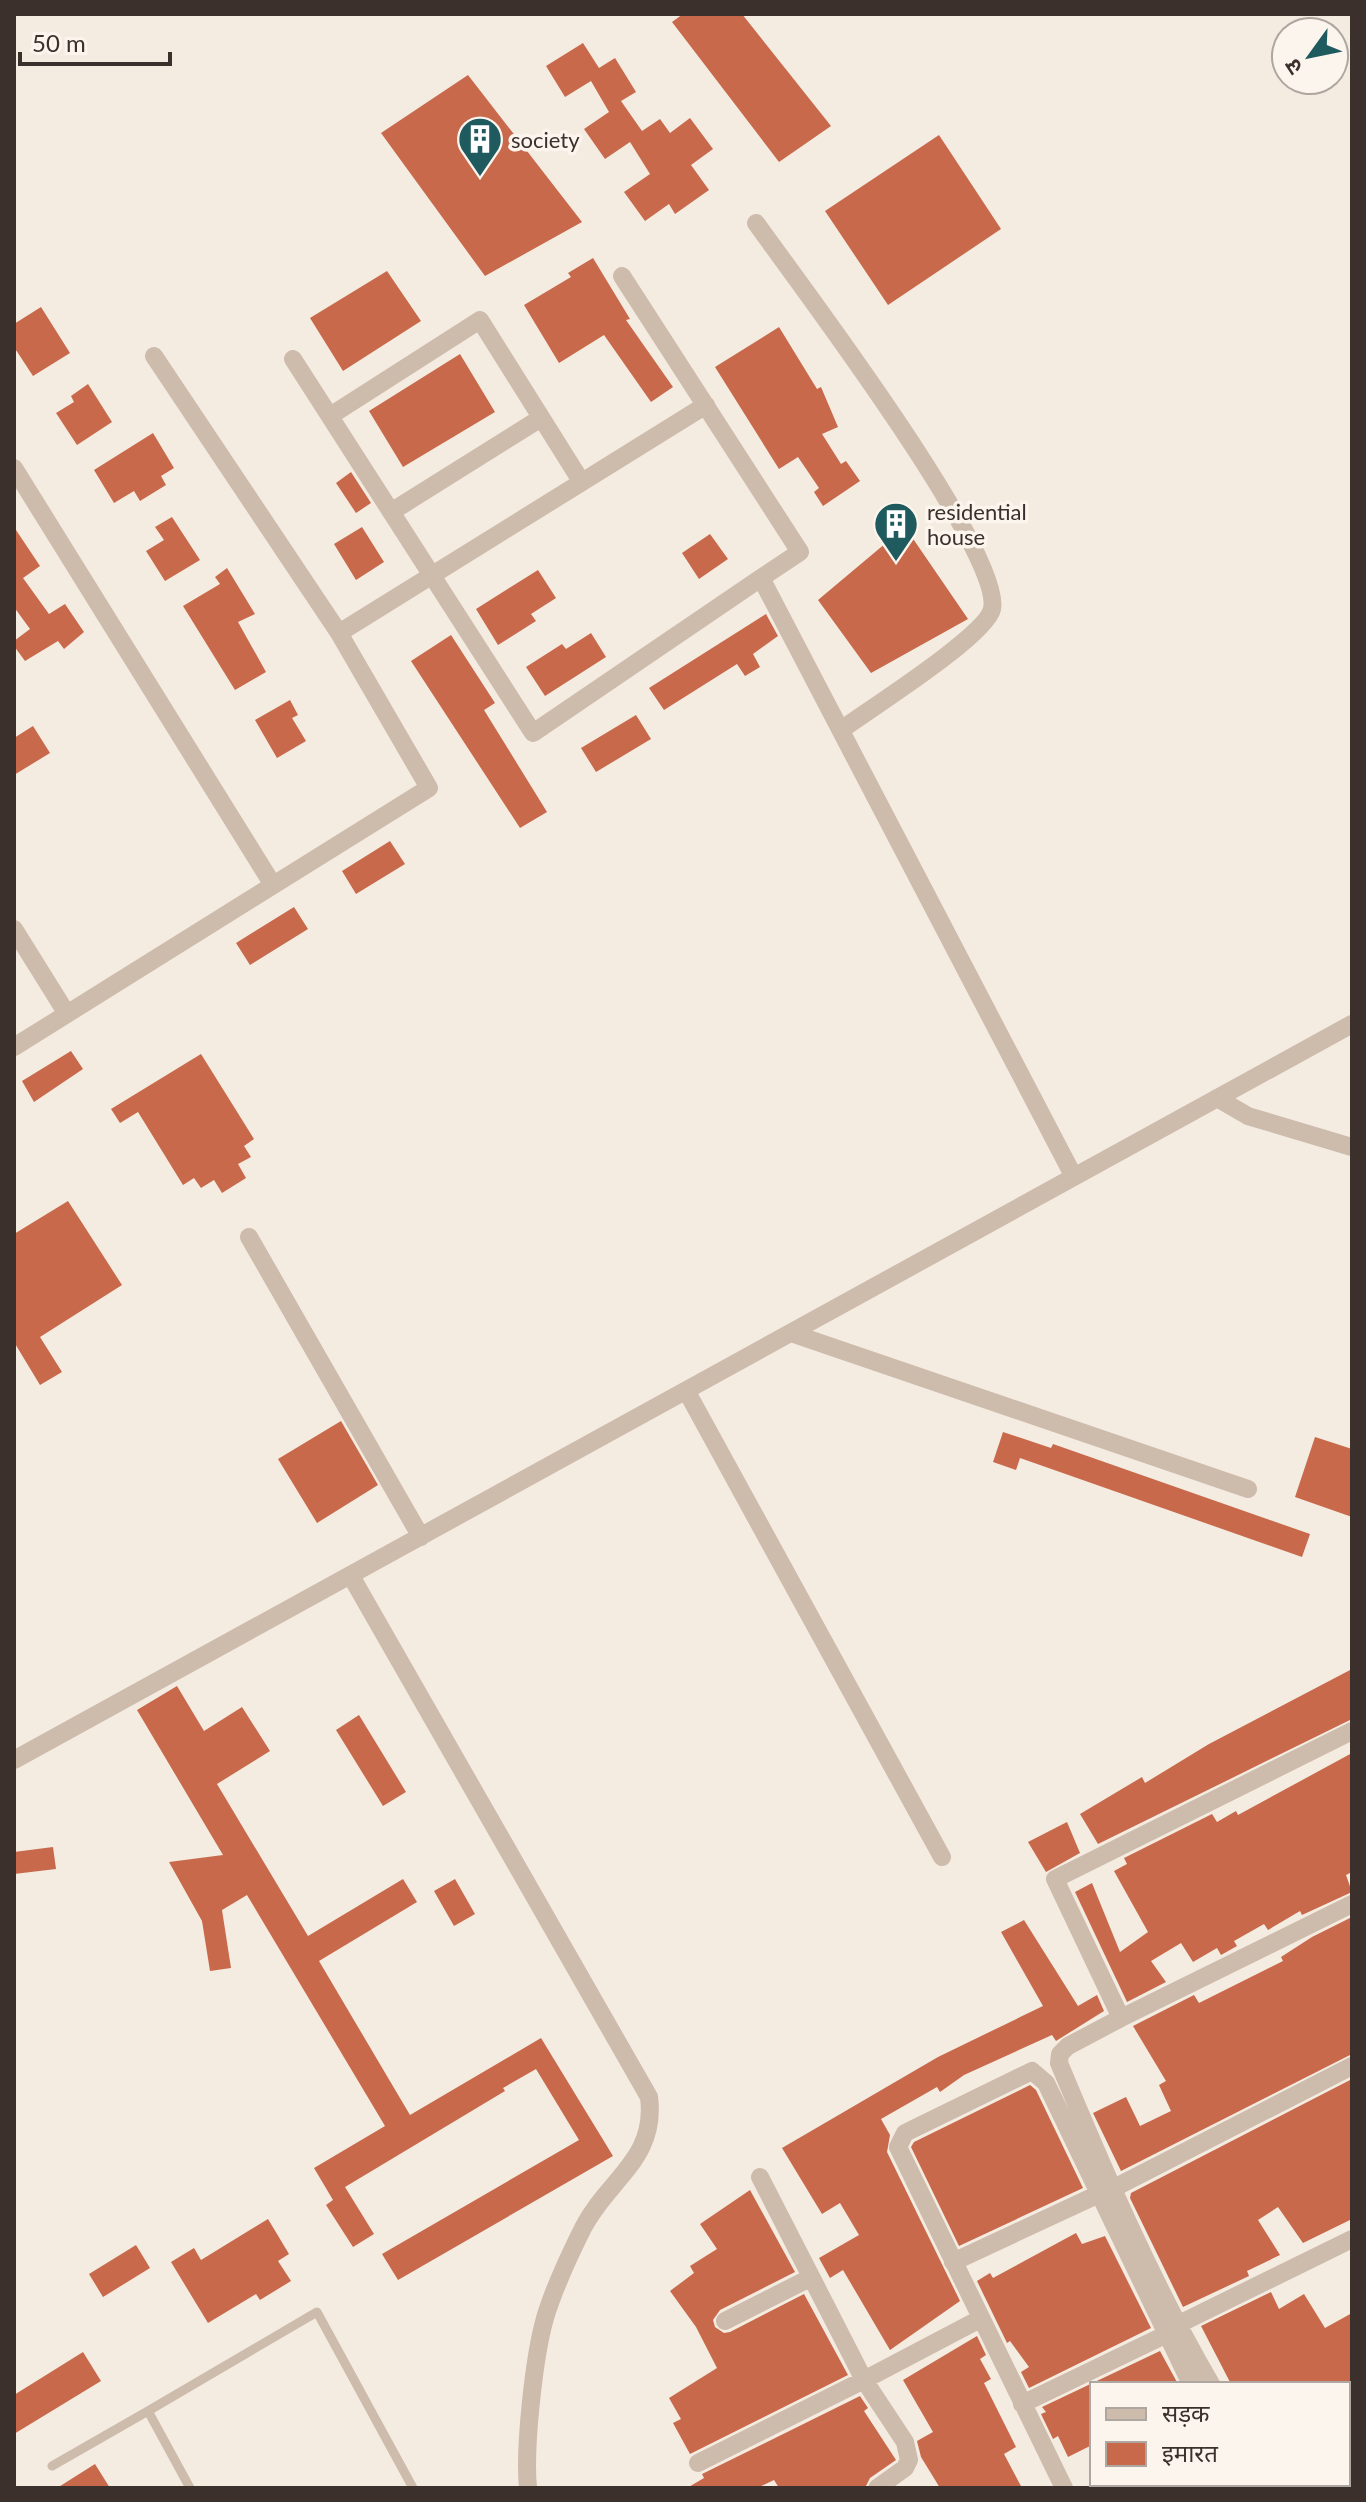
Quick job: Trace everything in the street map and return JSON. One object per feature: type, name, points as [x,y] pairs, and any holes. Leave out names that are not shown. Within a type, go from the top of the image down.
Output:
[{"type":"street","points":[[756,223],[944,491],[987,573],[992,609],[984,624],[841,730]]},
{"type":"street","points":[[293,359],[533,733],[800,552],[622,276]]},
{"type":"street","points":[[330,416],[480,320],[581,481]]},
{"type":"street","points":[[14,1047],[429,788],[339,633],[154,356]]},
{"type":"street","points":[[339,633],[706,405]]},
{"type":"street","points":[[391,512],[541,418]]},
{"type":"street","points":[[14,468],[273,885]]},
{"type":"street","points":[[761,578],[1074,1177]]},
{"type":"street","points":[[14,929],[67,1014]]},
{"type":"street","points":[[14,1760],[1352,1024]]},
{"type":"street","points":[[1217,1098],[1248,1116],[1352,1147]]},
{"type":"street","points":[[249,1237],[421,1537]]},
{"type":"street","points":[[791,1333],[1248,1489]]},
{"type":"street","points":[[687,1392],[942,1857]]},
{"type":"street","points":[[351,1576],[649,2097],[649,2132],[642,2149],[584,2227],[544,2321],[528,2447],[528,2488]]},
{"type":"street","points":[[1121,2018],[1055,1879],[1352,1731]]},
{"type":"street","points":[[1105,2192],[1059,2063],[1060,2054],[1068,2046],[1121,2018],[1352,1904]]},
{"type":"street","points":[[953,2262],[1105,2192],[1352,2066]]},
{"type":"street","points":[[1064,2488],[980,2319],[898,2147],[898,2140],[917,2127],[1032,2071],[1046,2083],[1105,2192],[1172,2330],[1190,2382]]},
{"type":"street","points":[[760,2177],[864,2380],[905,2442],[909,2460],[900,2473],[877,2488]]},
{"type":"street","points":[[1022,2404],[1352,2239]]},
{"type":"street","points":[[725,2321],[810,2278]]},
{"type":"street","points":[[698,2463],[980,2319]]},
{"type":"street","points":[[1172,2330],[1210,2382]]},
{"type":"lane","points":[[52,2466],[317,2312],[413,2488]]},
{"type":"lane","points":[[148,2411],[190,2488]]},
{"type":"building","points":[[683,14],[742,14],[831,126],[779,162],[672,22]]},
{"type":"building","points":[[583,43],[599,68],[615,58],[636,92],[621,101],[642,131],[660,119],[670,133],[690,118],[713,149],[691,165],[709,190],[675,214],[669,204],[645,221],[624,192],[650,174],[630,142],[605,159],[584,129],[609,112],[591,81],[565,97],[546,66]]},
{"type":"building","name":"society","points":[[468,75],[582,222],[485,276],[381,133]]},
{"type":"building","points":[[939,135],[1001,229],[888,305],[825,211]]},
{"type":"building","points":[[593,258],[630,319],[626,320],[673,387],[651,402],[604,335],[559,363],[524,305],[571,277],[568,273]]},
{"type":"building","points":[[387,271],[421,321],[343,371],[310,318]]},
{"type":"building","points":[[41,307],[70,353],[33,376],[14,347],[14,324]]},
{"type":"building","points":[[779,327],[817,389],[821,387],[838,427],[822,434],[841,464],[846,461],[860,481],[823,506],[814,492],[819,488],[798,457],[779,469],[715,367]]},
{"type":"building","points":[[460,354],[495,412],[403,467],[369,411]]},
{"type":"building","points":[[88,384],[112,422],[77,445],[56,413],[74,402],[71,396]]},
{"type":"building","points":[[153,433],[174,468],[161,476],[166,485],[140,501],[134,491],[114,503],[94,470]]},
{"type":"building","points":[[351,472],[371,503],[356,513],[336,483]]},
{"type":"building","points":[[172,517],[200,560],[165,581],[146,551],[164,540],[155,527]]},
{"type":"building","points":[[14,527],[40,566],[23,578],[49,614],[65,604],[84,632],[64,649],[58,641],[25,661],[14,646],[14,641],[30,629],[14,607]]},
{"type":"building","points":[[362,527],[384,562],[356,580],[334,544]]},
{"type":"building","name":"residential house","points":[[905,527],[968,619],[871,673],[818,600]]},
{"type":"building","points":[[710,534],[728,559],[699,579],[682,553]]},
{"type":"building","points":[[227,568],[255,614],[238,622],[266,672],[235,690],[183,606],[220,584],[215,577]]},
{"type":"building","points":[[538,570],[556,598],[531,614],[536,621],[498,645],[476,609]]},
{"type":"building","points":[[766,614],[778,636],[753,654],[760,667],[745,676],[737,664],[664,710],[649,688]]},
{"type":"building","points":[[591,633],[606,657],[545,696],[526,667],[562,644],[566,649]]},
{"type":"building","points":[[451,635],[495,703],[484,710],[547,812],[520,828],[411,661]]},
{"type":"building","points":[[290,700],[298,715],[292,718],[306,741],[277,758],[255,720]]},
{"type":"building","points":[[636,715],[651,739],[596,772],[581,748]]},
{"type":"building","points":[[33,726],[50,753],[14,775],[14,738]]},
{"type":"building","points":[[390,841],[405,864],[356,894],[342,871]]},
{"type":"building","points":[[294,907],[308,929],[250,965],[236,943]]},
{"type":"building","points":[[71,1051],[83,1069],[34,1102],[22,1081]]},
{"type":"building","points":[[201,1054],[254,1139],[244,1146],[251,1157],[238,1164],[246,1178],[222,1193],[214,1180],[201,1188],[194,1178],[183,1185],[138,1112],[120,1123],[111,1109]]},
{"type":"building","points":[[68,1201],[122,1285],[40,1337],[62,1372],[40,1385],[14,1342],[14,1234]]},
{"type":"building","points":[[341,1421],[378,1485],[317,1523],[278,1459]]},
{"type":"building","points":[[1003,1432],[1051,1448],[1053,1444],[1310,1534],[1302,1557],[1020,1458],[1016,1470],[993,1462]]},
{"type":"building","points":[[1315,1437],[1352,1449],[1352,1517],[1295,1497]]},
{"type":"building","points":[[1352,1669],[1352,1719],[1098,1844],[1080,1814],[1142,1777],[1145,1783],[1209,1744]]},
{"type":"building","points":[[177,1686],[204,1731],[242,1707],[270,1751],[217,1784],[308,1936],[403,1879],[417,1902],[319,1961],[410,2115],[541,2038],[613,2156],[398,2280],[382,2254],[579,2140],[536,2069],[503,2088],[505,2091],[345,2187],[374,2234],[353,2247],[326,2205],[333,2200],[314,2168],[385,2126],[247,1895],[222,1910],[231,1968],[210,1971],[202,1921],[169,1862],[223,1855],[137,1710]]},
{"type":"building","points":[[359,1715],[406,1792],[383,1806],[336,1730]]},
{"type":"building","points":[[1352,1753],[1352,1872],[1346,1875],[1352,1892],[1302,1915],[1300,1911],[1268,1930],[1264,1924],[1234,1941],[1237,1946],[1221,1955],[1217,1948],[1193,1962],[1181,1943],[1151,1961],[1166,1982],[1127,2002],[1075,1892],[1092,1883],[1120,1952],[1148,1932],[1114,1871],[1127,1864],[1124,1858],[1212,1814],[1217,1822],[1236,1811],[1238,1815]]},
{"type":"building","points":[[1067,1822],[1080,1853],[1046,1872],[1028,1842]]},
{"type":"building","points":[[53,1847],[56,1869],[14,1874],[14,1852]]},
{"type":"building","points":[[455,1879],[475,1914],[454,1926],[434,1891]]},
{"type":"building","points":[[1352,1917],[1352,2054],[1121,2171],[1093,2113],[1126,2097],[1140,2126],[1171,2111],[1159,2085],[1166,2081],[1133,2026],[1194,1995],[1199,2003],[1283,1961],[1281,1957],[1312,1937]]},
{"type":"building","points":[[1024,1920],[1078,2006],[1097,1995],[1104,2011],[1056,2041],[1052,2035],[964,2075],[940,2092],[937,2087],[881,2119],[890,2135],[887,2152],[960,2301],[890,2350],[843,2270],[830,2278],[819,2258],[859,2235],[840,2203],[822,2214],[782,2148],[938,2057],[1043,2006],[1001,1932]]},
{"type":"building","points":[[1352,2079],[1352,2219],[1303,2243],[1278,2207],[1258,2220],[1280,2255],[1247,2271],[1249,2276],[1183,2307],[1130,2198],[1131,2193]]},
{"type":"building","points":[[1030,2085],[1036,2090],[1083,2188],[959,2246],[911,2147],[914,2142]]},
{"type":"building","points":[[750,2190],[795,2272],[720,2310],[713,2320],[715,2327],[724,2333],[730,2332],[804,2294],[848,2375],[690,2454],[673,2423],[681,2419],[669,2398],[717,2368],[696,2327],[670,2291],[694,2273],[690,2266],[717,2249],[700,2224]]},
{"type":"building","points":[[268,2219],[289,2254],[278,2261],[291,2281],[260,2300],[256,2294],[208,2323],[171,2262],[194,2248],[201,2260]]},
{"type":"building","points":[[1076,2233],[1082,2244],[1105,2236],[1151,2328],[1029,2388],[1021,2372],[1029,2367],[1010,2341],[1007,2343],[977,2281],[990,2273],[993,2278]]},
{"type":"building","points":[[136,2245],[150,2268],[103,2297],[89,2274]]},
{"type":"building","points":[[1271,2292],[1279,2309],[1304,2294],[1325,2328],[1352,2313],[1352,2384],[1230,2382],[1201,2326]]},
{"type":"building","points":[[977,2336],[986,2355],[980,2359],[991,2379],[984,2383],[1016,2447],[1004,2454],[1022,2488],[940,2488],[921,2457],[917,2441],[933,2432],[903,2380]]},
{"type":"building","points":[[1160,2351],[1177,2382],[1095,2382]]},
{"type":"building","points":[[83,2352],[101,2381],[14,2434],[14,2395]]},
{"type":"building","points":[[1090,2384],[1090,2446],[1068,2457],[1058,2436],[1053,2439],[1041,2414],[1046,2412],[1042,2407]]},
{"type":"building","points":[[860,2396],[868,2408],[864,2411],[896,2460],[870,2478],[865,2488],[779,2488],[774,2480],[757,2488],[687,2488],[704,2478],[702,2474]]},
{"type":"building","points":[[95,2464],[110,2488],[57,2488]]},
{"type":"place","name":"society","points":[[480,178]]},
{"type":"place","name":"residential house","points":[[896,563]]}]
